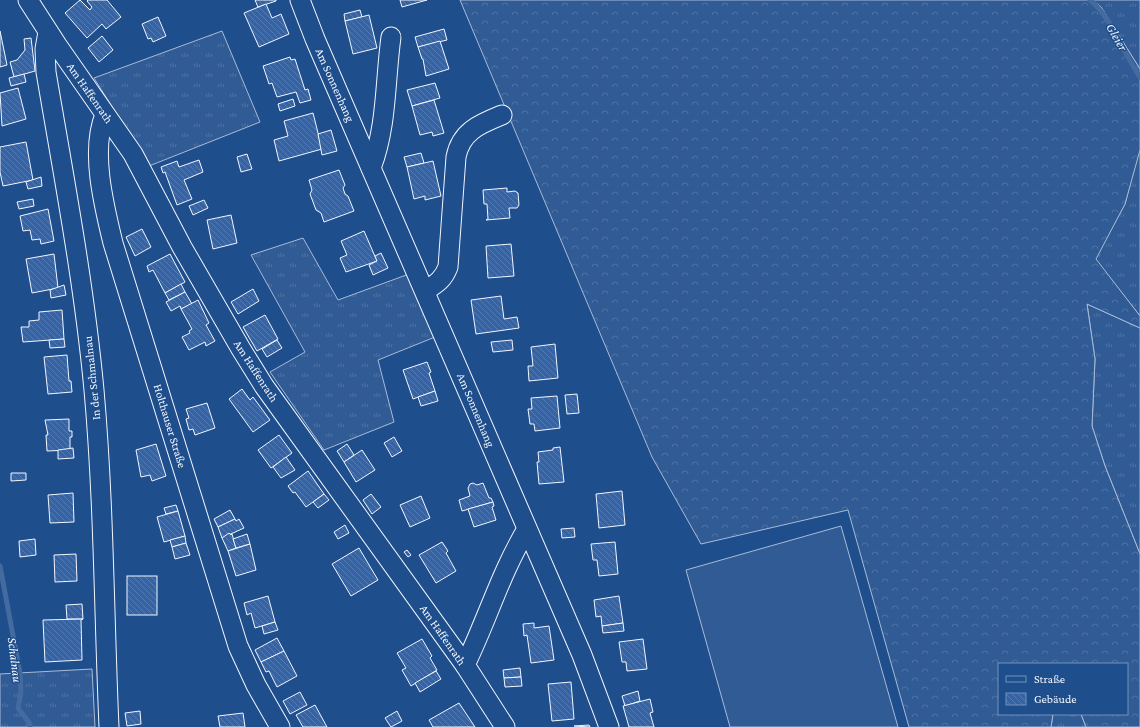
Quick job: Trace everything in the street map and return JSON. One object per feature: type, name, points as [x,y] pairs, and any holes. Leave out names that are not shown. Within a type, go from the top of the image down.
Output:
[{"type":"street","name":"Am Haffenrath","points":[[28,0],[48,32],[133,154],[182,246],[240,349],[264,386],[465,665],[505,727]]},
{"type":"street","name":"Am Sonnenhang","points":[[300,0],[315,39],[587,666],[609,727]]},
{"type":"street","name":"In der Schmalnau","points":[[48,32],[45,49],[46,72],[73,225],[94,389],[99,473],[109,727]]},
{"type":"street","points":[[371,168],[377,154],[381,133],[391,37]]},
{"type":"street","name":"Holthauser Straße","points":[[105,115],[100,127],[97,149],[108,223],[113,242],[238,646],[256,685],[280,727]]},
{"type":"street","points":[[425,290],[439,282],[448,267],[456,157],[460,143],[472,129],[502,115]]},
{"type":"street","points":[[465,665],[484,626],[512,554],[527,529]]},
{"type":"green space","points":[[460,0],[1092,0],[1101,7],[1140,69],[1140,150],[1125,204],[1096,259],[1140,316],[1140,328],[1087,304],[1095,359],[1092,426],[1105,466],[1140,554],[1140,727],[1086,727],[1081,715],[1128,715],[1128,663],[998,663],[998,715],[1053,715],[1051,727],[909,727],[848,510],[701,544],[652,457]]},
{"type":"green space","points":[[1092,0],[1140,0],[1140,69],[1101,7]]},
{"type":"green space","points":[[222,31],[260,122],[149,166],[94,78]]},
{"type":"green space","points":[[1139,150],[1140,316],[1095,259],[1125,204]]},
{"type":"green space","points":[[303,238],[338,300],[409,274],[435,337],[378,360],[394,422],[324,450],[270,372],[305,352],[251,255]]},
{"type":"green space","points":[[1087,304],[1140,328],[1140,554],[1105,466],[1092,426],[1095,359]]},
{"type":"green space","points":[[92,669],[95,727],[0,727],[0,674]]},
{"type":"green space","points":[[1053,715],[1081,715],[1086,727],[1051,727]]},
{"type":"shaded area","points":[[841,526],[898,727],[730,727],[686,570]]},
{"type":"building","points":[[80,0],[90,10],[92,7],[87,1],[88,0],[107,0],[121,17],[106,29],[102,24],[87,38],[65,13]]},
{"type":"building","points":[[255,0],[276,0],[276,1],[258,7]]},
{"type":"building","points":[[400,0],[427,0],[402,7]]},
{"type":"building","points":[[266,4],[272,18],[281,14],[289,34],[259,47],[244,13]]},
{"type":"building","points":[[360,10],[362,17],[345,21],[344,14]]},
{"type":"building","points":[[369,15],[377,48],[353,54],[345,21]]},
{"type":"building","points":[[158,17],[166,36],[153,42],[151,38],[148,39],[142,24]]},
{"type":"building","points":[[444,29],[447,40],[418,47],[415,37]]},
{"type":"building","points":[[0,31],[7,65],[0,67]]},
{"type":"building","points":[[102,36],[113,50],[99,62],[88,48]]},
{"type":"building","points":[[31,38],[35,71],[14,77],[10,62],[17,60],[25,50],[24,39]]},
{"type":"building","points":[[440,41],[449,69],[426,76],[423,59],[418,47]]},
{"type":"building","points":[[290,57],[291,60],[295,59],[305,90],[308,89],[311,100],[300,103],[296,92],[277,97],[272,83],[269,84],[263,66]]},
{"type":"building","points":[[24,74],[26,82],[11,86],[9,78]]},
{"type":"building","points":[[435,83],[440,98],[412,106],[407,90]]},
{"type":"building","points":[[18,88],[26,119],[2,126],[0,93]]},
{"type":"building","points":[[293,99],[295,106],[280,111],[278,104]]},
{"type":"building","points":[[434,100],[444,133],[433,136],[432,132],[420,135],[412,106]]},
{"type":"building","points":[[313,113],[322,149],[279,161],[274,140],[288,136],[284,121]]},
{"type":"building","points":[[331,130],[337,151],[322,155],[318,134]]},
{"type":"building","points":[[26,142],[33,180],[3,186],[0,172],[0,147]]},
{"type":"building","points":[[421,153],[424,163],[407,167],[404,157]]},
{"type":"building","points":[[247,154],[252,169],[241,172],[237,157]]},
{"type":"building","points":[[199,160],[203,172],[184,180],[192,199],[177,205],[165,172],[163,173],[161,167],[177,161],[179,167]]},
{"type":"building","points":[[433,161],[441,196],[425,200],[425,196],[414,199],[407,167]]},
{"type":"building","points":[[339,170],[345,185],[343,188],[345,194],[348,196],[354,211],[324,222],[321,213],[316,210],[310,194],[312,190],[309,180]]},
{"type":"building","points":[[41,177],[42,186],[28,189],[26,182]]},
{"type":"building","points":[[507,188],[507,192],[515,191],[518,193],[519,205],[517,208],[509,208],[510,218],[486,220],[488,219],[487,204],[484,204],[483,190]]},
{"type":"building","points":[[33,199],[34,206],[19,209],[17,202]]},
{"type":"building","points":[[204,200],[208,208],[193,215],[189,206]]},
{"type":"building","points":[[48,209],[54,241],[41,244],[40,239],[32,240],[30,230],[23,231],[20,216]]},
{"type":"building","points":[[231,215],[237,243],[213,249],[207,220]]},
{"type":"building","points":[[142,229],[151,247],[135,256],[126,237]]},
{"type":"building","points":[[364,231],[377,261],[346,272],[340,258],[347,255],[341,241]]},
{"type":"building","points":[[511,244],[514,276],[488,278],[486,246]]},
{"type":"building","points":[[381,253],[388,268],[373,275],[369,265],[377,261],[375,256]]},
{"type":"building","points":[[54,254],[58,288],[32,293],[26,259]]},
{"type":"building","points":[[170,254],[185,282],[165,293],[153,270],[149,272],[147,266]]},
{"type":"building","points":[[181,284],[185,292],[169,300],[165,293]]},
{"type":"building","points":[[64,285],[66,295],[51,298],[50,290]]},
{"type":"building","points":[[253,289],[259,301],[238,314],[231,302]]},
{"type":"building","points":[[185,292],[192,304],[181,309],[180,306],[171,311],[166,302]]},
{"type":"building","points":[[501,296],[504,319],[517,317],[519,328],[476,334],[471,300]]},
{"type":"building","points":[[198,300],[209,323],[206,325],[215,341],[206,346],[205,342],[189,350],[182,337],[190,333],[189,331],[192,329],[181,309]]},
{"type":"building","points":[[62,310],[64,339],[23,342],[21,327],[29,327],[29,321],[39,320],[39,312]]},
{"type":"building","points":[[265,315],[278,339],[257,351],[243,327]]},
{"type":"building","points":[[64,339],[65,347],[50,348],[49,340]]},
{"type":"building","points":[[277,340],[282,348],[267,357],[262,349]]},
{"type":"building","points":[[512,340],[513,350],[493,352],[491,342]]},
{"type":"building","points":[[555,344],[558,378],[529,381],[528,366],[533,366],[531,347]]},
{"type":"building","points":[[67,355],[69,381],[71,381],[72,392],[48,394],[44,357]]},
{"type":"building","points":[[427,362],[435,391],[413,399],[403,370]]},
{"type":"building","points":[[242,389],[250,400],[253,397],[270,420],[253,432],[229,399]]},
{"type":"building","points":[[435,391],[438,401],[421,406],[418,397]]},
{"type":"building","points":[[577,394],[579,413],[567,414],[565,395]]},
{"type":"building","points":[[557,396],[560,428],[535,431],[534,424],[530,424],[528,409],[532,409],[531,398]]},
{"type":"building","points":[[207,403],[215,428],[195,435],[193,429],[189,430],[186,419],[189,418],[186,409]]},
{"type":"building","points":[[69,419],[69,431],[72,431],[72,437],[70,437],[70,450],[47,451],[46,435],[48,435],[45,420]]},
{"type":"building","points":[[279,435],[292,453],[271,468],[258,450]]},
{"type":"building","points":[[394,437],[402,451],[392,457],[384,443]]},
{"type":"building","points":[[156,444],[166,476],[152,481],[150,475],[141,477],[136,450]]},
{"type":"building","points":[[347,444],[354,455],[344,462],[337,451]]},
{"type":"building","points":[[560,447],[564,482],[539,484],[537,462],[539,462],[538,452],[553,450],[553,448]]},
{"type":"building","points":[[73,448],[74,458],[58,459],[58,450]]},
{"type":"building","points":[[362,450],[375,470],[356,482],[344,462]]},
{"type":"building","points":[[286,457],[295,470],[281,478],[273,467]]},
{"type":"building","points":[[308,471],[324,494],[306,507],[295,492],[293,493],[288,486]]},
{"type":"building","points":[[11,473],[26,473],[26,480],[11,481]]},
{"type":"building","points":[[473,483],[477,485],[483,483],[489,498],[491,498],[493,502],[462,511],[459,500],[470,496],[468,488],[470,484]]},
{"type":"building","points":[[622,491],[625,525],[599,528],[596,494]]},
{"type":"building","points":[[73,493],[74,522],[50,523],[48,495]]},
{"type":"building","points":[[324,494],[329,500],[318,508],[313,502]]},
{"type":"building","points":[[371,494],[381,507],[372,514],[363,500]]},
{"type":"building","points":[[421,496],[430,518],[410,527],[400,505]]},
{"type":"building","points":[[493,502],[494,506],[492,507],[496,520],[474,527],[468,509]]},
{"type":"building","points":[[176,505],[178,511],[166,514],[164,508]]},
{"type":"building","points":[[230,510],[235,519],[218,527],[214,519]]},
{"type":"building","points":[[178,511],[185,536],[164,542],[157,517]]},
{"type":"building","points":[[235,519],[236,521],[239,519],[244,528],[222,538],[218,527]]},
{"type":"building","points":[[345,525],[349,533],[338,539],[334,532]]},
{"type":"building","points":[[574,528],[575,537],[562,538],[561,529]]},
{"type":"building","points":[[229,533],[231,535],[232,534],[236,548],[228,551],[222,538]]},
{"type":"building","points":[[247,534],[250,544],[236,548],[233,539]]},
{"type":"building","points":[[185,536],[186,543],[172,547],[170,540]]},
{"type":"building","points":[[35,539],[36,555],[20,557],[19,541]]},
{"type":"building","points":[[442,542],[448,551],[446,553],[456,571],[436,583],[419,555]]},
{"type":"building","points":[[615,542],[618,574],[599,576],[597,560],[593,560],[591,544]]},
{"type":"building","points":[[186,543],[190,555],[175,559],[172,547]]},
{"type":"building","points":[[250,544],[256,570],[236,576],[228,551]]},
{"type":"building","points":[[359,548],[378,580],[351,596],[332,564]]},
{"type":"building","points":[[407,550],[411,555],[408,557],[404,552]]},
{"type":"building","points":[[76,554],[77,581],[55,582],[54,555]]},
{"type":"building","points":[[127,576],[157,576],[157,615],[127,615]]},
{"type":"building","points":[[268,596],[275,622],[255,628],[251,613],[247,615],[244,603]]},
{"type":"building","points":[[619,596],[623,623],[602,626],[601,616],[596,617],[594,600]]},
{"type":"building","points":[[82,604],[83,619],[67,619],[66,605]]},
{"type":"building","points":[[83,619],[81,620],[82,660],[45,662],[43,620]]},
{"type":"building","points":[[275,622],[278,630],[264,634],[262,626]]},
{"type":"building","points":[[534,623],[534,628],[549,626],[554,660],[531,663],[527,635],[524,636],[523,624]]},
{"type":"building","points":[[623,623],[624,631],[603,633],[602,626]]},
{"type":"building","points":[[277,638],[284,651],[261,662],[255,650]]},
{"type":"building","points":[[422,639],[432,656],[430,658],[437,670],[411,686],[402,670],[406,668],[397,653]]},
{"type":"building","points":[[643,639],[647,669],[627,671],[626,662],[622,662],[619,642]]},
{"type":"building","points":[[284,651],[297,676],[277,687],[269,671],[266,672],[261,662]]},
{"type":"building","points":[[520,668],[521,677],[504,678],[503,670]]},
{"type":"building","points":[[436,671],[441,679],[420,692],[415,683]]},
{"type":"building","points":[[521,677],[522,686],[505,687],[504,678]]},
{"type":"building","points":[[571,682],[574,719],[552,721],[548,684]]},
{"type":"building","points":[[638,691],[640,701],[625,706],[622,696]]},
{"type":"building","points":[[300,692],[307,705],[290,714],[283,701]]},
{"type":"building","points":[[650,699],[653,712],[650,713],[654,727],[629,727],[623,706]]},
{"type":"building","points":[[459,703],[475,727],[433,727],[429,720]]},
{"type":"building","points":[[315,705],[327,727],[303,727],[296,715]]},
{"type":"building","points":[[140,711],[141,724],[127,726],[125,713]]},
{"type":"building","points":[[397,711],[402,721],[391,727],[385,718]]},
{"type":"building","points":[[243,713],[245,727],[220,727],[218,716]]},
{"type":"building","points":[[589,725],[590,727],[574,726]]},
{"type":"waterway","name":"Gleier","points":[[1090,0],[1105,16],[1140,77]]},
{"type":"waterway","name":"Schalnau","points":[[0,566],[20,673],[21,692],[18,708],[30,724],[30,727]]}]
